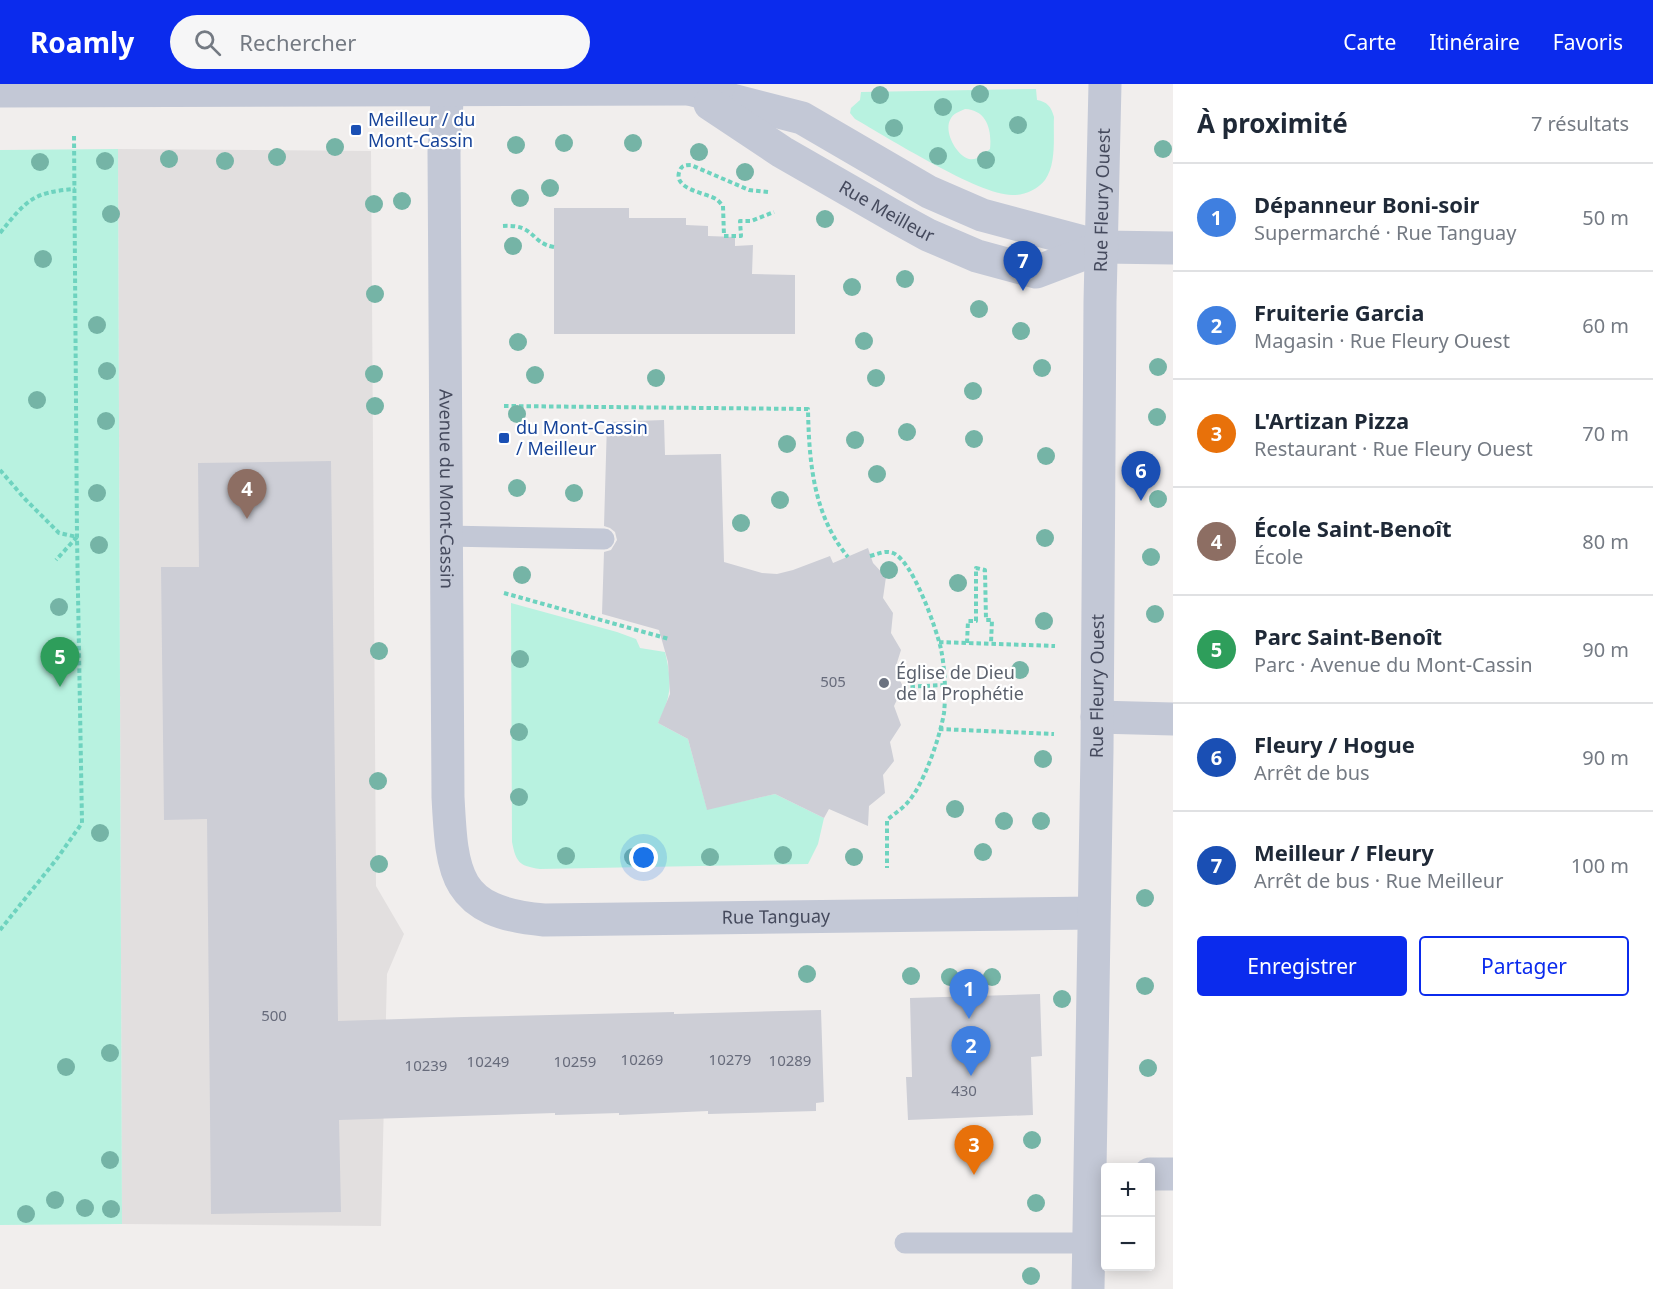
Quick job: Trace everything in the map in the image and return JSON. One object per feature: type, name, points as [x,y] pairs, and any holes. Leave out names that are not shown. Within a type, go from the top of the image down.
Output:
[{"type":"street","name":"Rue Fleury Ouest","points":[[1088,1289],[1088,1243],[1098,1173],[1093,913],[1106,84]]},
{"type":"street","name":"Avenue du Mont-Cassin","points":[[448,87],[444,152],[449,822],[456,869],[468,891]]},
{"type":"street","name":"Rue Meilleur","points":[[7,88],[704,87],[802,118],[929,192],[982,215],[1102,246],[1173,248]]},
{"type":"street","points":[[1097,717],[1173,719]]},
{"type":"street","name":"Rue Tanguay","points":[[468,891],[485,907],[514,916],[544,920],[1093,913]]},
{"type":"street","points":[[1155,1174],[1173,1174]]},
{"type":"lane","points":[[446,536],[604,539]]},
{"type":"lane","points":[[905,1243],[1088,1243]]},
{"type":"path","points":[[0,930],[56,860],[82,823],[74,134]]},
{"type":"path","points":[[772,193],[749,190],[692,165],[681,167],[678,174],[680,181],[686,187],[716,200],[723,206],[724,236],[741,236],[741,221],[751,221],[774,212]]},
{"type":"path","points":[[0,233],[35,196],[53,191],[75,189]]},
{"type":"path","points":[[503,226],[524,227],[546,246],[554,247]]},
{"type":"path","points":[[504,406],[808,409],[813,481],[839,546],[848,557]]},
{"type":"path","points":[[0,470],[59,533],[77,537]]},
{"type":"path","points":[[57,560],[77,537]]},
{"type":"path","points":[[870,556],[882,552],[892,553],[903,560],[913,577],[939,642],[945,685],[944,714],[935,749],[909,801],[887,820],[887,868]]},
{"type":"path","points":[[967,643],[968,621],[976,621],[976,568],[985,570],[986,620],[992,620],[991,643]]},
{"type":"path","points":[[504,593],[669,639]]},
{"type":"path","points":[[939,642],[1055,646]]},
{"type":"path","points":[[903,687],[945,685]]},
{"type":"path","points":[[939,729],[1054,734]]},
{"type":"shaded area","points":[[118,149],[371,151],[376,886],[404,934],[387,974],[381,1226],[122,1224]]},
{"type":"green space","points":[[1036,89],[1037,100],[1048,105],[1054,117],[1053,158],[1049,173],[1038,187],[1022,194],[998,193],[979,186],[934,164],[855,119],[850,113],[851,108],[860,100],[861,92]],"holes":[[[965,109],[972,110],[987,122],[990,135],[990,149],[975,159],[969,159],[960,153],[952,142],[949,131],[951,118],[956,113]]]},
{"type":"green space","points":[[118,149],[122,1224],[0,1225],[0,150]]},
{"type":"green space","points":[[511,603],[617,632],[636,639],[640,648],[665,652],[669,688],[666,705],[658,723],[688,739],[707,809],[775,794],[824,818],[818,844],[808,864],[540,869],[520,862],[512,842]]},
{"type":"building","points":[[554,208],[629,208],[629,218],[686,218],[686,225],[708,226],[708,236],[735,237],[735,246],[753,245],[752,274],[795,275],[795,334],[554,334]]},
{"type":"building","points":[[664,420],[665,455],[721,454],[724,562],[762,573],[777,574],[830,556],[833,563],[868,548],[873,563],[886,577],[883,598],[893,613],[891,633],[901,650],[895,669],[903,687],[894,706],[901,725],[890,742],[894,761],[883,775],[885,793],[869,806],[868,826],[829,809],[824,818],[775,794],[707,810],[688,739],[658,723],[670,694],[668,662],[659,630],[602,614],[604,552],[611,550],[617,540],[615,532],[604,526],[607,422]]},
{"type":"building","points":[[331,461],[338,1021],[821,1010],[824,1102],[816,1103],[816,1111],[708,1114],[708,1111],[619,1115],[619,1113],[555,1115],[555,1113],[339,1120],[341,1212],[211,1214],[207,819],[164,820],[161,567],[199,567],[198,463]]},
{"type":"building","points":[[1040,994],[1042,1056],[1031,1057],[1033,1115],[908,1120],[906,1077],[912,1077],[910,998]]},
{"type":"place","name":"Meilleur / du Mont-Cassin","points":[[356,130]]},
{"type":"place","name":"Meilleur / Fleury","points":[[1023,291]]},
{"type":"place","name":"du Mont-Cassin / Meilleur","points":[[504,438]]},
{"type":"place","name":"Fleury / Hogue","points":[[1141,501]]},
{"type":"place","name":"École Saint-Benoît","points":[[247,519]]},
{"type":"place","name":"Église de Dieu de la Prophétie","points":[[884,683]]},
{"type":"place","name":"Parc Saint-Benoît","points":[[60,687]]},
{"type":"place","name":"Dépanneur Boni-soir","points":[[969,1019]]},
{"type":"place","name":"Fruiterie Garcia","points":[[971,1076]]},
{"type":"place","name":"L'Artizan Pizza","points":[[974,1175]]}]
